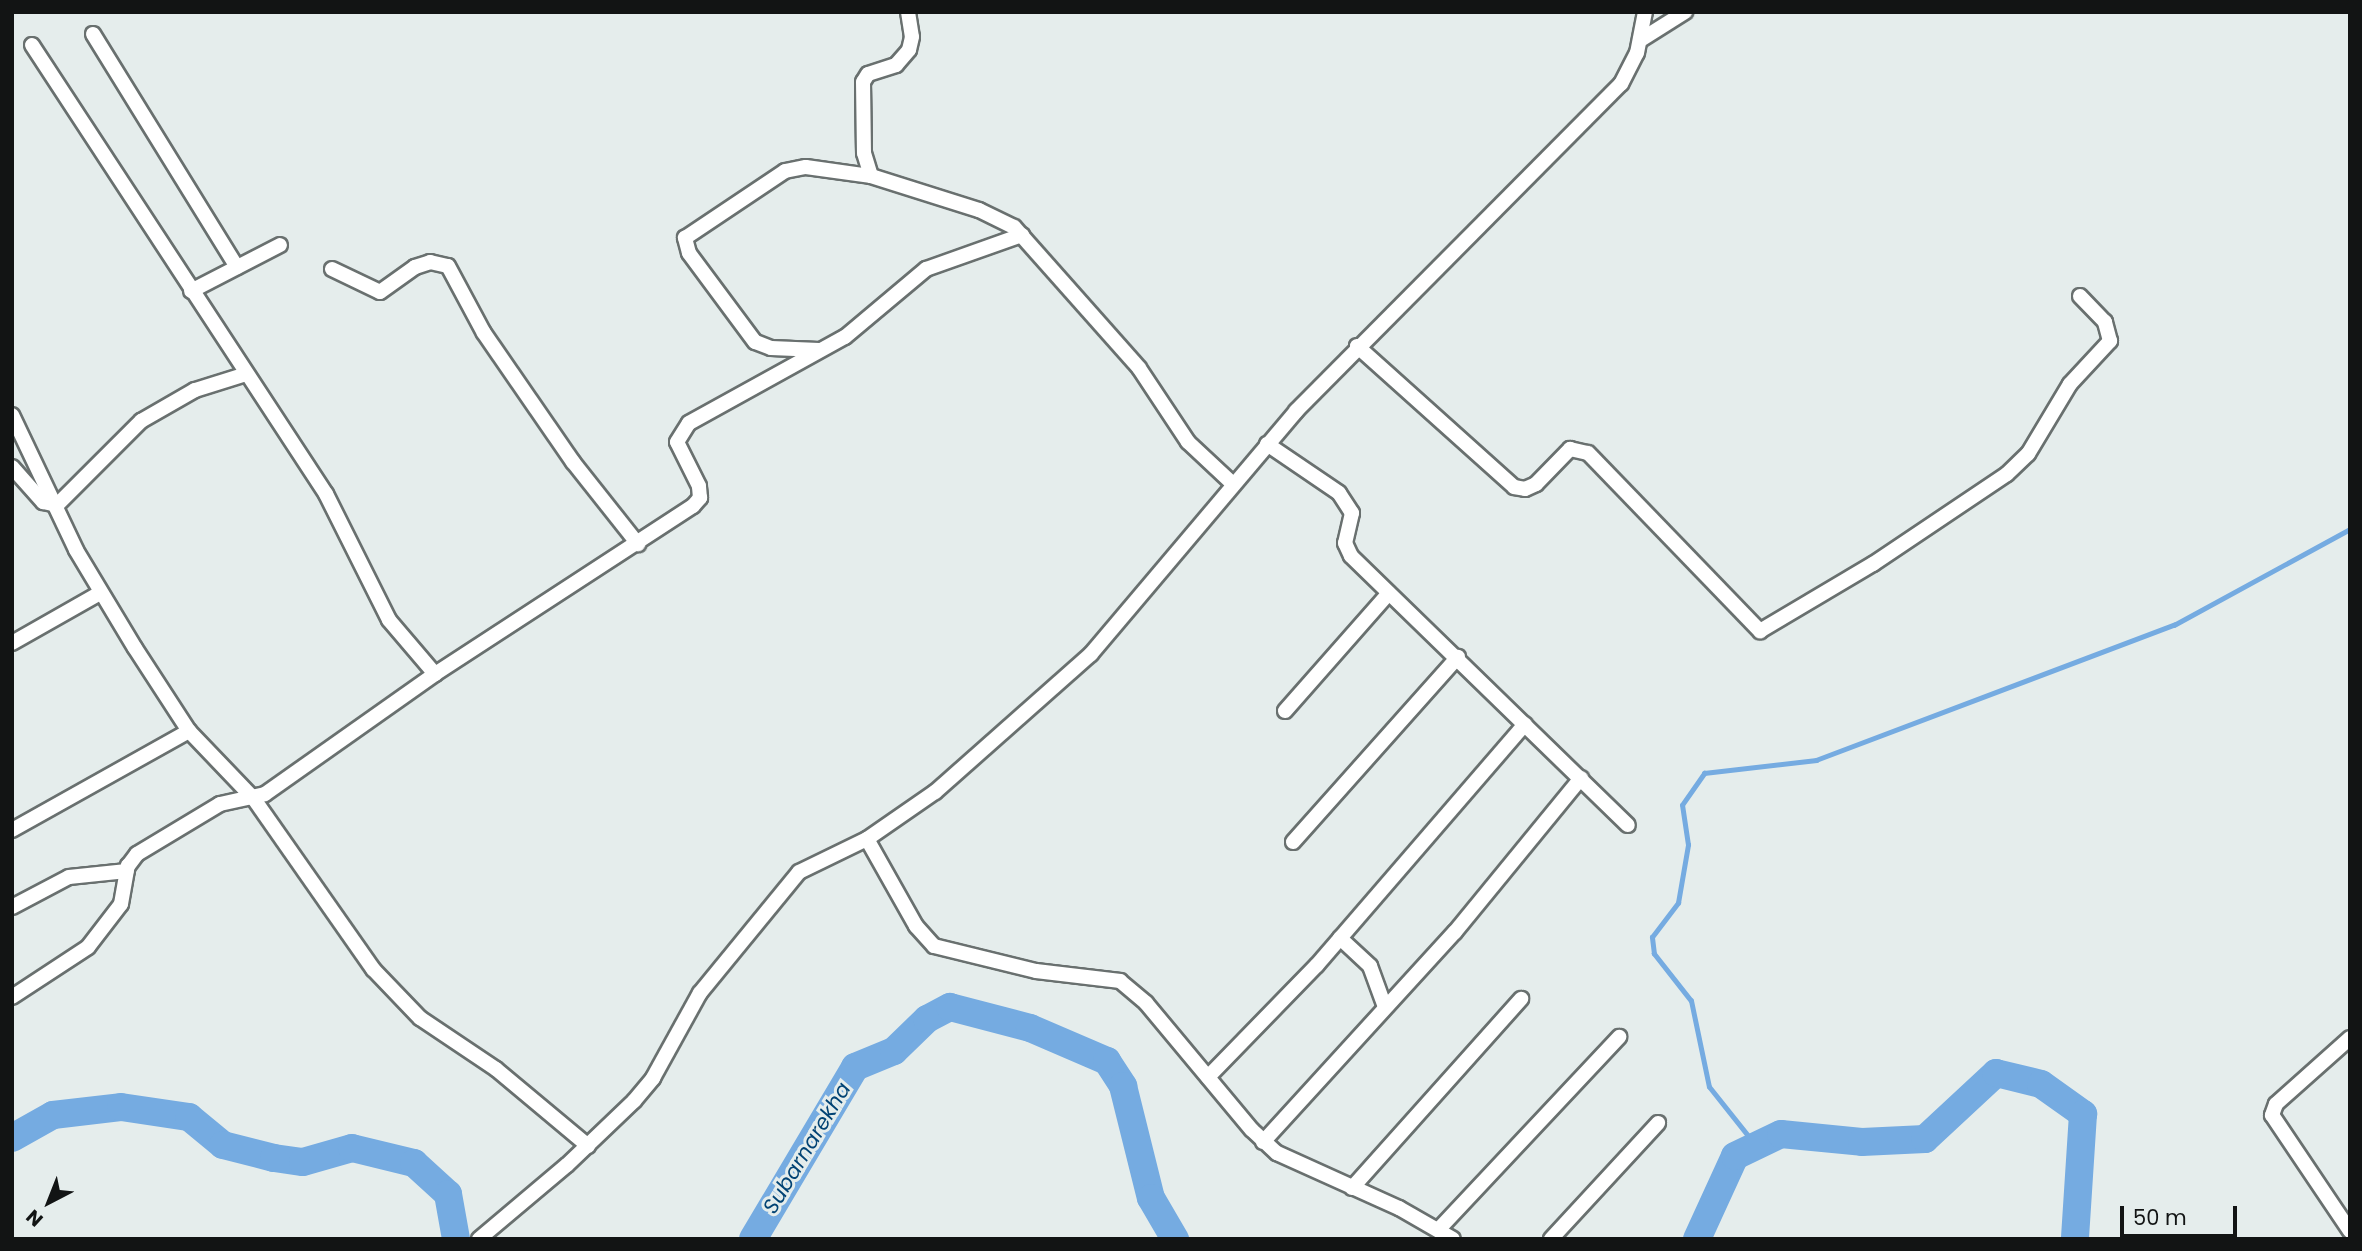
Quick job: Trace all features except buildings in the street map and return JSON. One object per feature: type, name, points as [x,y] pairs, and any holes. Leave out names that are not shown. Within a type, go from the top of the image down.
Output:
[{"type":"street","points":[[871,176],[864,153],[863,82],[868,74],[896,65],[909,50],[912,37],[908,12]]},
{"type":"street","points":[[479,1239],[588,1146],[653,1078],[700,993],[799,872],[867,839],[935,792],[1066,679],[1267,444],[1357,346],[1604,103],[1631,71],[1642,39],[1646,12]]},
{"type":"street","points":[[1642,39],[1685,12]]},
{"type":"street","points":[[93,34],[237,267]]},
{"type":"street","points":[[32,45],[326,494],[389,620],[435,674]]},
{"type":"street","points":[[823,350],[771,348],[755,342],[695,263],[685,238],[785,170],[806,167],[871,176],[979,210],[1022,235],[1139,368],[1188,442],[1233,484]]},
{"type":"street","points":[[12,997],[88,947],[121,904],[127,871],[137,855],[219,804],[254,799],[435,674],[638,544],[700,498],[699,486],[678,447],[681,430],[845,337],[926,269],[1022,235]]},
{"type":"street","points":[[191,290],[280,245]]},
{"type":"street","points":[[331,269],[380,292],[415,267],[430,262],[448,266],[514,376],[606,508],[638,544]]},
{"type":"street","points":[[1357,346],[1514,487],[1525,489],[1536,484],[1570,449],[1588,453],[1760,631],[1873,564],[2007,474],[2028,454],[2070,384],[2110,341],[2105,322],[2080,296]]},
{"type":"street","points":[[57,505],[141,421],[195,390],[246,374]]},
{"type":"street","points":[[12,415],[100,593],[189,732],[254,799],[373,970],[394,993],[588,1146]]},
{"type":"street","points":[[1267,444],[1346,501],[1352,513],[1346,548],[1628,825]]},
{"type":"street","points":[[12,467],[43,502],[57,505]]},
{"type":"street","points":[[12,643],[100,593]]},
{"type":"street","points":[[1284,711],[1389,593]]},
{"type":"street","points":[[1293,842],[1458,657]]},
{"type":"street","points":[[1208,1077],[1340,938],[1525,724]]},
{"type":"street","points":[[12,830],[189,732]]},
{"type":"street","points":[[1263,1142],[1455,932],[1581,778]]},
{"type":"street","points":[[867,839],[916,926],[934,946],[1036,971],[1111,978],[1146,1003],[1263,1142],[1299,1165],[1352,1188],[1453,1239]]},
{"type":"street","points":[[12,907],[69,877],[127,871]]},
{"type":"street","points":[[1340,938],[1370,966],[1385,1006]]},
{"type":"street","points":[[1352,1188],[1521,999]]},
{"type":"street","points":[[1438,1230],[1619,1037]]},
{"type":"street","points":[[2350,1038],[2277,1104],[2272,1115],[2350,1231]]},
{"type":"street","points":[[1551,1239],[1658,1123]]},
{"type":"waterway","points":[[1756,1146],[1709,1087],[1691,1001],[1654,954],[1652,937],[1678,903],[1688,845],[1682,805],[1704,773],[1816,760],[2174,625],[2350,529]]},
{"type":"waterway","name":"Subarnarekha","points":[[753,1239],[855,1067],[894,1051],[927,1019],[950,1007],[1030,1028],[1107,1061],[1123,1086],[1151,1198],[1175,1239]]},
{"type":"waterway","name":"Subarnarekha","points":[[1697,1239],[1735,1156],[1781,1134],[1862,1142],[1925,1139],[1996,1073],[2041,1084],[2083,1114],[2075,1239]]},
{"type":"waterway","name":"Subarnarekha","points":[[12,1138],[53,1115],[121,1107],[189,1117],[223,1145],[274,1158],[303,1162],[352,1148],[414,1163],[448,1194],[456,1239]]}]
